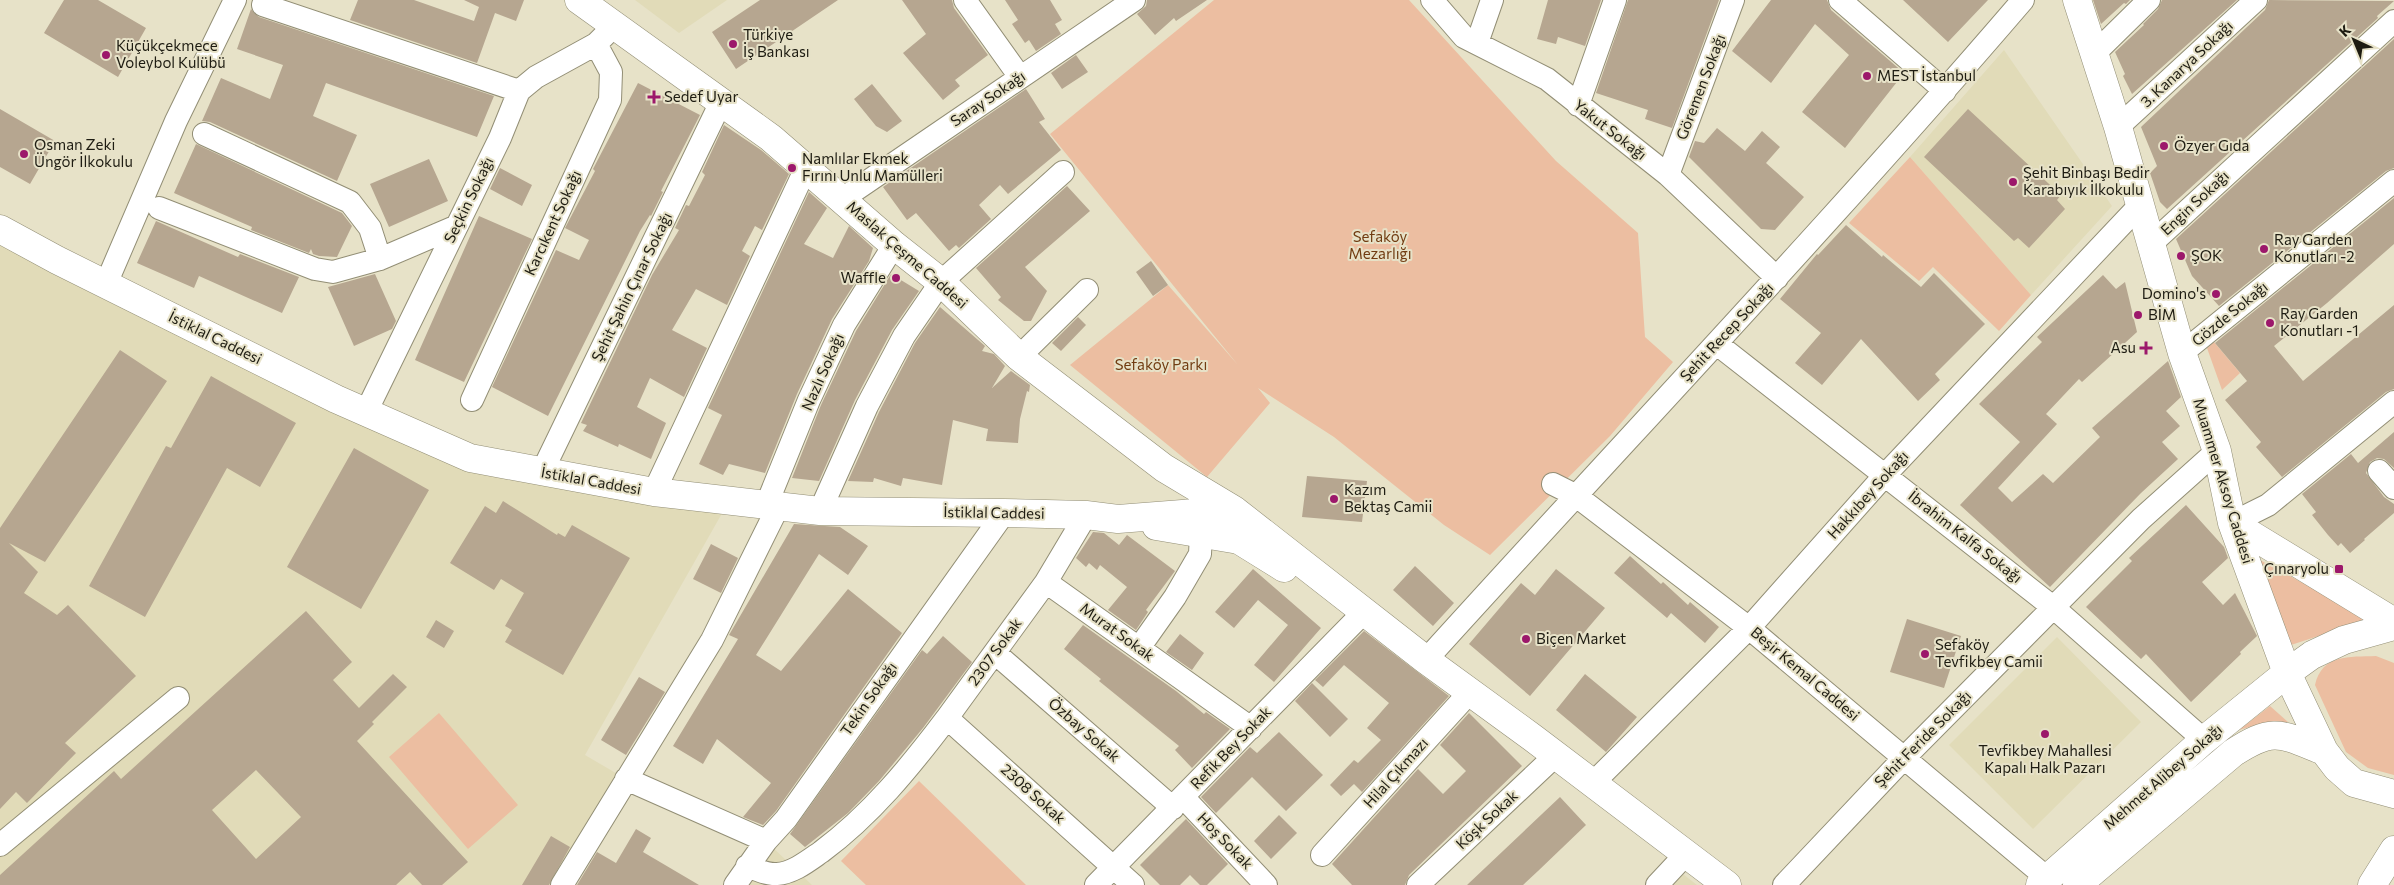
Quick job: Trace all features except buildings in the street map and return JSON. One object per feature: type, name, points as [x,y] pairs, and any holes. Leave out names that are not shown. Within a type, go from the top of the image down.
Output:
[{"type":"street","points":[[106,284],[176,121],[235,0]]},
{"type":"street","name":"Maslak Çeşme Caddesi","points":[[579,0],[605,35],[721,102],[771,138],[894,245],[940,282],[1019,357],[1164,468],[1234,510],[1365,611]]},
{"type":"street","points":[[966,0],[1020,77]]},
{"type":"street","name":"Yakut Sokağı","points":[[1432,0],[1464,37],[1547,80],[1668,175],[1777,278]]},
{"type":"street","points":[[1477,43],[1492,0]]},
{"type":"street","points":[[1578,105],[1615,0]]},
{"type":"street","name":"Göremen Sokağı","points":[[1668,175],[1734,0]]},
{"type":"street","name":"Şehit Recep Sokağı","points":[[1426,660],[1575,494],[1777,278],[1945,91],[2023,0]]},
{"type":"street","name":"Muammer Aksoy Caddesi","points":[[2077,0],[2141,204],[2182,353],[2217,451],[2232,523],[2287,673],[2324,751],[2336,768],[2354,783],[2394,794]]},
{"type":"street","points":[[2095,53],[2149,0]]},
{"type":"street","name":"3. Kanarya Sokağı","points":[[2118,127],[2256,0]]},
{"type":"street","points":[[1849,3],[1945,91]]},
{"type":"street","name":"Saray Sokağı","points":[[842,199],[1020,77],[1120,4]]},
{"type":"street","points":[[263,5],[519,91]]},
{"type":"street","name":"Engin Sokağı","points":[[2151,244],[2394,22]]},
{"type":"street","name":"Seçkin Sokağı","points":[[366,412],[500,138],[519,91],[536,77],[605,35]]},
{"type":"street","name":"Karcıkent Sokağı","points":[[472,400],[610,100],[611,72],[605,35]]},
{"type":"street","name":"Şehit Şahin Çınar Sokağı","points":[[542,472],[721,102]]},
{"type":"street","points":[[204,134],[350,202],[370,228],[380,259]]},
{"type":"street","points":[[654,492],[806,168]]},
{"type":"street","points":[[820,510],[867,406],[904,336],[940,282],[1063,172]]},
{"type":"street","name":"Gözde Sokağı","points":[[2182,353],[2394,181]]},
{"type":"street","name":"Hakkıbey Sokağı","points":[[1593,783],[1749,628],[1885,475],[2141,204]]},
{"type":"street","points":[[160,208],[315,269],[333,272],[380,259],[457,226]]},
{"type":"street","name":"İstiklal Caddesi","points":[[0,229],[106,284],[366,412],[470,458],[654,492],[772,507],[820,510],[1086,515],[1118,520],[1234,510]]},
{"type":"street","name":"Nazlı Sokağı","points":[[562,885],[712,640],[772,507],[809,400],[844,325],[894,245]]},
{"type":"street","points":[[1019,357],[1087,290]]},
{"type":"street","name":"İbrahim Kalfa Sokağı","points":[[1717,344],[2054,608],[2204,740]]},
{"type":"street","points":[[2232,523],[2268,505],[2394,402]]},
{"type":"street","name":"Şehit Feride Sokağı","points":[[1784,885],[1905,756],[2141,519],[2217,451]]},
{"type":"street","points":[[2379,471],[2394,488]]},
{"type":"street","name":"Beşir Kemal Caddesi","points":[[1553,484],[1575,494],[1749,628],[1905,756],[2044,881]]},
{"type":"street","name":"Tekin Sokağı","points":[[735,885],[766,841],[786,819],[1004,512]]},
{"type":"street","points":[[1046,582],[1086,515]]},
{"type":"street","points":[[1118,520],[1238,540],[1315,586],[1365,611],[1426,660],[1556,755],[1727,885]]},
{"type":"street","points":[[2232,523],[2394,624]]},
{"type":"street","points":[[1139,648],[1175,597],[1200,554],[1201,534]]},
{"type":"street","name":"Murat Sokak","points":[[1046,582],[1251,728]]},
{"type":"street","name":"2307 Sokak","points":[[747,866],[777,874],[801,866],[844,835],[873,808],[949,720],[1046,582]]},
{"type":"street","name":"Refik Bey Sokak","points":[[1096,885],[1365,611]]},
{"type":"street","name":"Mehmet Alibey Sokağı","points":[[2044,881],[2204,740],[2287,673],[2312,655],[2344,640],[2394,624]]},
{"type":"street","name":"Özbay Sokak","points":[[995,652],[1178,802]]},
{"type":"street","name":"Hilal Çıkmazı","points":[[1322,855],[1470,692]]},
{"type":"street","points":[[0,845],[178,698]]},
{"type":"street","name":"2308 Sokak","points":[[949,720],[1133,885]]},
{"type":"street","points":[[2077,885],[2233,753],[2255,739],[2269,735],[2284,735],[2324,751]]},
{"type":"street","name":"Köşk Sokak","points":[[1418,885],[1556,755]]},
{"type":"street","points":[[626,779],[766,841]]},
{"type":"street","name":"Hoş Sokak","points":[[1178,802],[1266,885]]},
{"type":"street","points":[[2372,885],[2394,850]]},
{"type":"street","points":[[1657,885],[1686,854]]},
{"type":"shaded area","points":[[635,0],[727,0],[679,33]]},
{"type":"shaded area","name":"Şehit Binbaşı Bedir Karabıyık İlkokulu","points":[[2004,50],[2112,206],[2031,295],[1910,157]]},
{"type":"shaded area","points":[[0,229],[470,458],[729,501],[585,755],[626,779],[562,885],[0,885]]},
{"type":"shaded area","name":"Tevfikbey Mahallesi Kapalı Halk Pazarı","points":[[2057,637],[2141,722],[2033,829],[1949,745]]},
{"type":"shaded area","points":[[766,841],[812,885],[739,885]]},
{"type":"shaded area","points":[[1679,871],[1697,885],[1666,885]]},
{"type":"green space","name":"Sefaköy Mezarlığı","points":[[1214,0],[1409,0],[1556,161],[1638,233],[1645,337],[1673,362],[1610,436],[1490,555],[1444,525],[1334,437],[1258,388],[1270,403],[1207,477],[1070,365],[1168,285],[1238,365],[1050,134]]},
{"type":"green space","points":[[1910,157],[2031,295],[1999,331],[1933,267],[1919,281],[1849,223]]},
{"type":"green space","points":[[2214,342],[2240,373],[2222,390],[2207,348]]},
{"type":"green space","points":[[2256,558],[2370,619],[2291,645]]},
{"type":"green space","points":[[2376,656],[2394,663],[2394,775],[2368,768],[2346,752],[2315,685],[2319,675],[2330,662],[2347,657]]},
{"type":"green space","points":[[2270,706],[2288,722],[2267,722],[2239,730]]},
{"type":"green space","points":[[439,713],[518,805],[468,849],[389,757]]},
{"type":"green space","points":[[919,781],[1026,885],[866,885],[841,861]]},
{"type":"place","name":"Türkiye İş Bankası","points":[[733,44]]},
{"type":"place","name":"Küçükçekmece Voleybol Kulübü","points":[[106,55]]},
{"type":"place","name":"MEST İstanbul","points":[[1867,76]]},
{"type":"place","name":"Sedef Uyar","points":[[654,97]]},
{"type":"place","name":"Özyer Gıda","points":[[2164,146]]},
{"type":"place","name":"Osman Zeki Üngör İlkokulu","points":[[24,154]]},
{"type":"place","name":"Namlılar Ekmek Fırını Unlu Mamülleri","points":[[792,168]]},
{"type":"place","name":"Şehit Binbaşı Bedir Karabıyık İlkokulu","points":[[2013,182]]},
{"type":"place","name":"Ray Garden Konutları -2","points":[[2264,249]]},
{"type":"place","name":"ŞOK","points":[[2181,256]]},
{"type":"place","name":"Waffle","points":[[896,278]]},
{"type":"place","name":"Domino's","points":[[2216,294]]},
{"type":"place","name":"BİM","points":[[2138,315]]},
{"type":"place","name":"Ray Garden Konutları -1","points":[[2270,323]]},
{"type":"place","name":"Asu","points":[[2146,348]]},
{"type":"place","name":"Kazım Bektaş Camii","points":[[1334,499]]},
{"type":"place","name":"Çınaryolu","points":[[2339,569]]},
{"type":"place","name":"Biçen Market","points":[[1526,639]]},
{"type":"place","name":"Sefaköy Tevfikbey Camii","points":[[1925,654]]},
{"type":"place","name":"Tevfikbey Mahallesi Kapalı Halk Pazarı","points":[[2045,734]]},
{"type":"park label","name":"Sefaköy Parkı","points":[[1161,365]]}]
